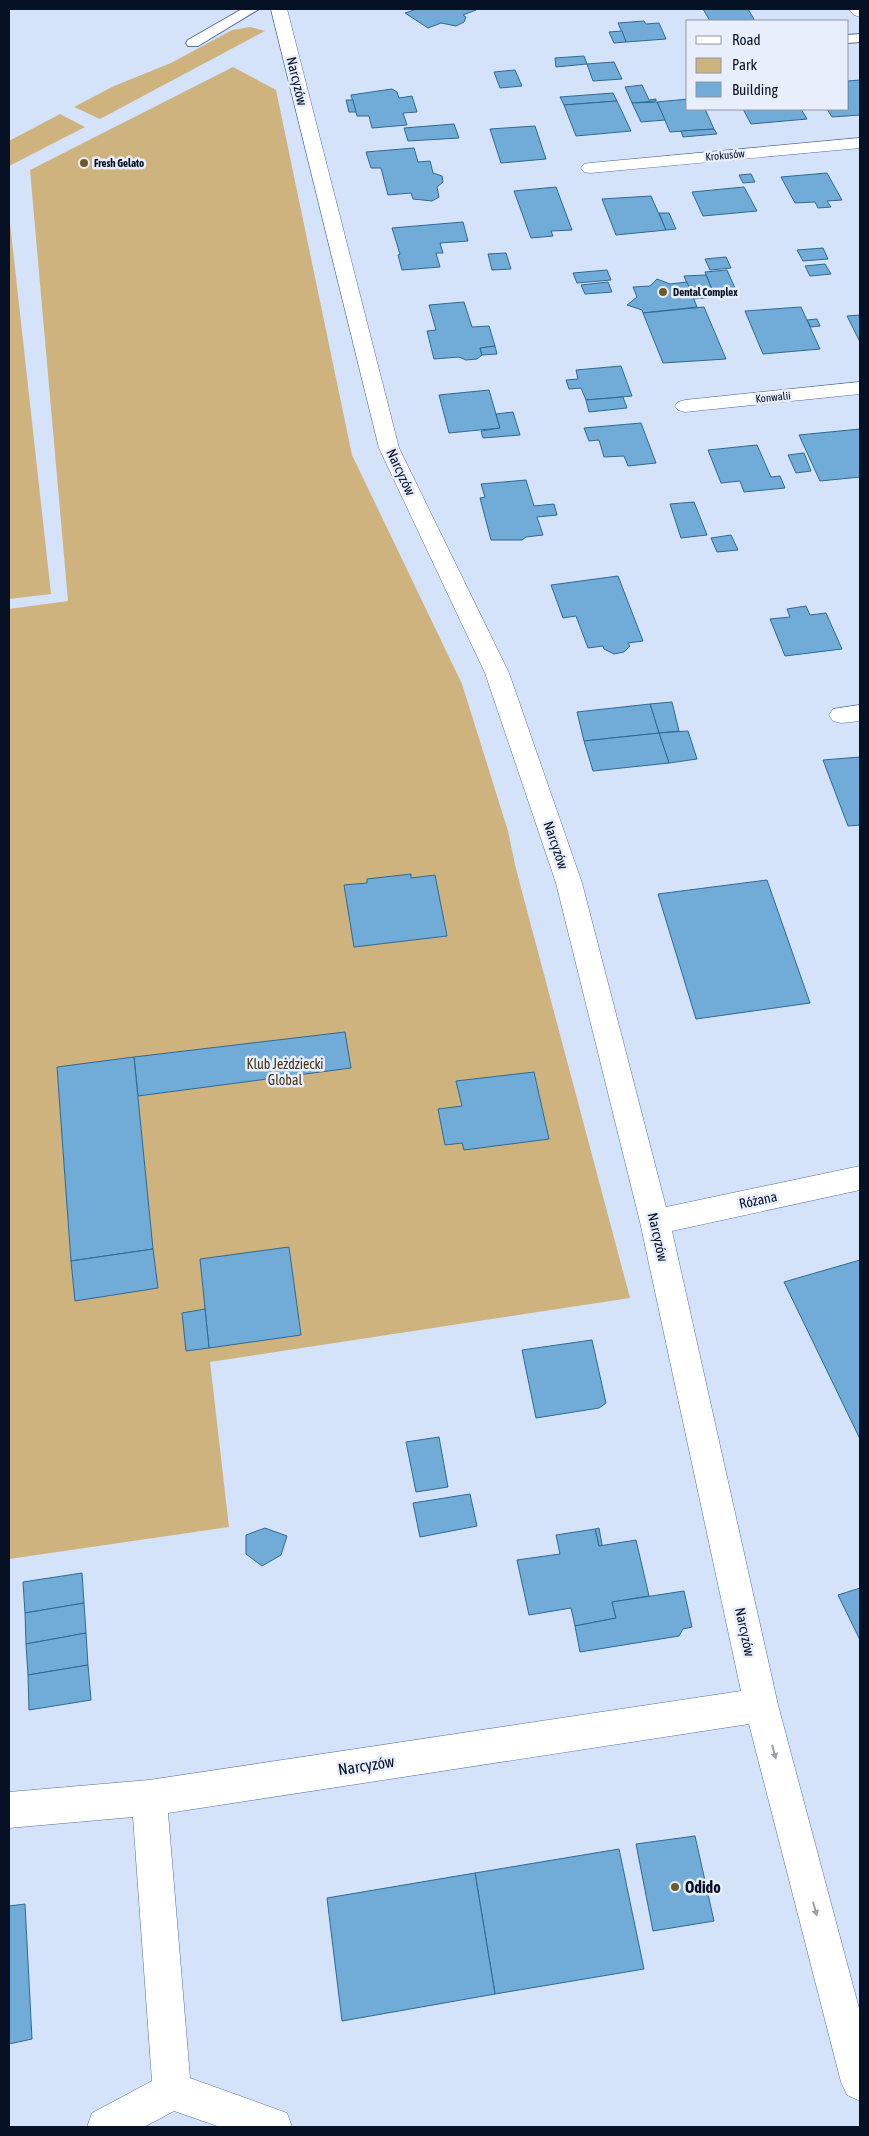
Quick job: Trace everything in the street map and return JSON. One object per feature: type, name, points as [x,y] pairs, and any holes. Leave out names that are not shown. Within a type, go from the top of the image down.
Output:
[{"type":"street","name":"Narcyzów","points":[[279,9],[389,448],[497,673],[571,852],[569,883],[656,1222],[761,1705],[860,2082]]},
{"type":"street","points":[[857,9],[860,12]]},
{"type":"street","name":"Krokusów","points":[[590,168],[860,143]]},
{"type":"street","name":"Konwalii","points":[[685,406],[860,388]]},
{"type":"street","name":"Różana","points":[[656,1222],[860,1178]]},
{"type":"street","name":"Narcyzów","points":[[9,1810],[149,1798],[761,1705]]},
{"type":"street","points":[[149,1798],[172,2091]]},
{"type":"street","points":[[106,2127],[172,2091],[273,2127]]},
{"type":"lane","points":[[193,43],[252,9]]},
{"type":"green space","points":[[250,27],[265,31],[100,119],[74,107],[114,86],[171,63],[232,30]]},
{"type":"green space","name":"Klub Jeżdziecki Global","points":[[233,67],[276,90],[352,455],[462,684],[508,831],[516,869],[630,1298],[210,1362],[229,1527],[9,1559],[9,609],[68,601],[30,170]]},
{"type":"green space","points":[[60,114],[85,127],[9,166],[9,141]]},
{"type":"green space","points":[[9,214],[51,594],[9,599]]},
{"type":"building","points":[[417,9],[476,10],[463,15],[466,17],[464,22],[456,26],[441,23],[428,28],[405,13]]},
{"type":"building","points":[[703,9],[748,9],[754,20],[709,20]]},
{"type":"building","points":[[644,21],[646,24],[659,23],[666,39],[626,42],[618,23]]},
{"type":"building","points":[[622,31],[626,42],[614,43],[609,32]]},
{"type":"building","points":[[584,56],[587,64],[556,67],[555,58]]},
{"type":"building","points":[[614,62],[622,79],[593,81],[587,64]]},
{"type":"building","points":[[515,70],[522,86],[500,88],[494,72]]},
{"type":"building","points":[[860,80],[860,115],[832,117],[828,110],[849,110],[849,81]]},
{"type":"building","points":[[642,85],[649,100],[656,99],[656,101],[632,103],[625,87]]},
{"type":"building","points":[[392,89],[397,92],[399,98],[412,96],[417,112],[403,113],[407,125],[372,128],[369,116],[357,116],[351,95]]},
{"type":"building","points":[[613,93],[617,101],[564,105],[560,97]]},
{"type":"building","points":[[686,99],[686,110],[705,110],[714,129],[670,132],[657,102]]},
{"type":"building","points":[[346,100],[353,100],[356,112],[349,112]]},
{"type":"building","points":[[617,101],[631,131],[576,136],[564,105]]},
{"type":"building","points":[[657,102],[665,120],[641,122],[632,103]]},
{"type":"building","points":[[744,110],[802,110],[807,119],[751,124]]},
{"type":"building","points":[[454,124],[459,138],[408,141],[404,128]]},
{"type":"building","points":[[535,126],[546,159],[501,163],[490,129]]},
{"type":"building","points":[[714,129],[717,134],[683,137],[681,131]]},
{"type":"building","points":[[414,148],[418,162],[430,161],[433,173],[442,176],[443,182],[437,187],[439,197],[432,201],[413,199],[411,193],[388,195],[381,168],[371,168],[366,152]]},
{"type":"building","points":[[827,173],[842,200],[827,201],[831,207],[818,208],[815,202],[795,203],[781,177]]},
{"type":"building","points":[[751,174],[755,182],[743,183],[739,175]]},
{"type":"building","points":[[556,187],[572,230],[551,231],[553,236],[531,238],[514,191]]},
{"type":"building","points":[[744,187],[757,211],[703,216],[692,192]]},
{"type":"building","points":[[651,196],[666,230],[616,235],[602,199]]},
{"type":"building","points":[[659,213],[669,213],[676,229],[666,230]]},
{"type":"building","points":[[463,222],[468,241],[440,243],[443,253],[436,253],[440,267],[402,270],[398,255],[400,254],[392,228]]},
{"type":"building","points":[[823,248],[828,259],[803,261],[797,250]]},
{"type":"building","points":[[506,253],[511,269],[492,270],[488,254]]},
{"type":"building","points":[[726,257],[731,268],[710,270],[705,259]]},
{"type":"building","points":[[825,264],[831,274],[810,276],[805,266]]},
{"type":"building","points":[[607,270],[611,280],[577,283],[573,273]]},
{"type":"building","points":[[727,270],[738,295],[715,297],[705,272]]},
{"type":"building","points":[[706,275],[715,297],[693,299],[684,276]]},
{"type":"building","name":"Dental Complex","points":[[657,279],[670,284],[687,282],[697,307],[643,313],[642,310],[627,305],[637,297],[633,287],[650,286]]},
{"type":"building","points":[[608,282],[612,292],[585,294],[581,285]]},
{"type":"building","points":[[464,302],[472,327],[489,326],[495,346],[480,348],[482,355],[477,359],[466,360],[459,357],[434,359],[427,331],[436,330],[429,305]]},
{"type":"building","points":[[704,307],[726,359],[663,363],[643,313]]},
{"type":"building","points":[[801,307],[820,349],[763,354],[745,311]]},
{"type":"building","points":[[860,315],[860,342],[847,316]]},
{"type":"building","points":[[817,319],[820,326],[811,327],[807,320]]},
{"type":"building","points":[[495,346],[497,354],[482,355],[480,348]]},
{"type":"building","points":[[621,366],[632,396],[586,400],[581,388],[569,389],[566,380],[578,379],[576,370]]},
{"type":"building","points":[[489,390],[500,428],[449,433],[439,395]]},
{"type":"building","points":[[623,397],[627,408],[589,412],[586,400]]},
{"type":"building","points":[[513,412],[520,435],[483,438],[481,431],[500,428],[496,414]]},
{"type":"building","points":[[641,423],[656,463],[628,466],[624,456],[604,457],[599,440],[589,441],[584,428]]},
{"type":"building","points":[[860,429],[860,477],[820,481],[799,435]]},
{"type":"building","points":[[757,445],[771,477],[780,476],[785,488],[744,492],[740,481],[721,483],[708,450]]},
{"type":"building","points":[[804,453],[811,471],[796,473],[788,455]]},
{"type":"building","points":[[526,480],[534,506],[554,504],[557,515],[537,517],[543,535],[526,537],[522,540],[491,540],[480,498],[485,497],[481,484]]},
{"type":"building","points":[[694,502],[707,535],[681,538],[670,504]]},
{"type":"building","points":[[731,535],[738,550],[717,552],[711,538]]},
{"type":"building","points":[[618,576],[643,641],[628,643],[630,646],[624,652],[614,654],[604,649],[603,646],[588,648],[576,616],[563,618],[551,585]]},
{"type":"building","points":[[806,606],[810,615],[826,613],[842,649],[785,656],[770,619],[790,617],[787,609]]},
{"type":"building","points":[[672,702],[679,731],[659,733],[650,704]]},
{"type":"building","points":[[650,704],[659,733],[584,741],[577,712]]},
{"type":"building","points":[[688,731],[697,759],[669,763],[659,733]]},
{"type":"building","points":[[659,733],[669,763],[593,771],[584,741]]},
{"type":"building","points":[[860,757],[860,825],[848,826],[823,760]]},
{"type":"building","points":[[411,874],[411,878],[435,875],[447,936],[354,947],[344,885],[367,883],[367,879]]},
{"type":"building","points":[[767,880],[810,1003],[696,1019],[658,894]]},
{"type":"building","points":[[345,1032],[351,1068],[138,1096],[134,1057]]},
{"type":"building","points":[[134,1057],[153,1249],[71,1261],[57,1067]]},
{"type":"building","points":[[534,1072],[549,1139],[464,1150],[462,1143],[445,1145],[438,1109],[462,1106],[456,1081]]},
{"type":"building","points":[[289,1247],[301,1335],[209,1348],[200,1259]]},
{"type":"building","points":[[153,1249],[158,1288],[75,1301],[71,1261]]},
{"type":"building","points":[[860,1260],[860,1439],[784,1282]]},
{"type":"building","points":[[205,1309],[209,1348],[186,1351],[182,1313]]},
{"type":"building","points":[[592,1340],[606,1403],[599,1408],[536,1418],[522,1350]]},
{"type":"building","points":[[439,1437],[448,1487],[416,1492],[406,1442]]},
{"type":"building","points":[[470,1494],[477,1526],[420,1537],[413,1503]]},
{"type":"building","points":[[265,1528],[287,1536],[281,1555],[262,1566],[246,1554],[246,1535]]},
{"type":"building","points":[[599,1528],[602,1545],[599,1546],[595,1529]]},
{"type":"building","points":[[595,1529],[599,1546],[636,1540],[649,1596],[612,1602],[616,1618],[575,1626],[571,1608],[529,1615],[517,1560],[560,1554],[556,1535]]},
{"type":"building","points":[[82,1573],[84,1603],[25,1613],[23,1582]]},
{"type":"building","points":[[860,1588],[860,1640],[838,1595]]},
{"type":"building","points":[[684,1591],[692,1627],[683,1629],[679,1636],[580,1652],[575,1626],[616,1618],[612,1602]]},
{"type":"building","points":[[84,1603],[86,1633],[26,1644],[25,1613]]},
{"type":"building","points":[[86,1633],[88,1665],[28,1675],[26,1644]]},
{"type":"building","points":[[88,1665],[91,1700],[29,1710],[28,1675]]},
{"type":"building","points":[[695,1836],[714,1921],[653,1931],[636,1844]]},
{"type":"building","points":[[619,1849],[644,1969],[495,1994],[475,1873]]},
{"type":"building","points":[[475,1873],[495,1994],[342,2021],[327,1898]]},
{"type":"building","points":[[25,1904],[32,2039],[9,2044],[9,1906]]},
{"type":"place","name":"Fresh Gelato","points":[[84,163]]},
{"type":"place","name":"Dental Complex","points":[[663,292]]},
{"type":"place","name":"Odido","points":[[675,1887]]}]
